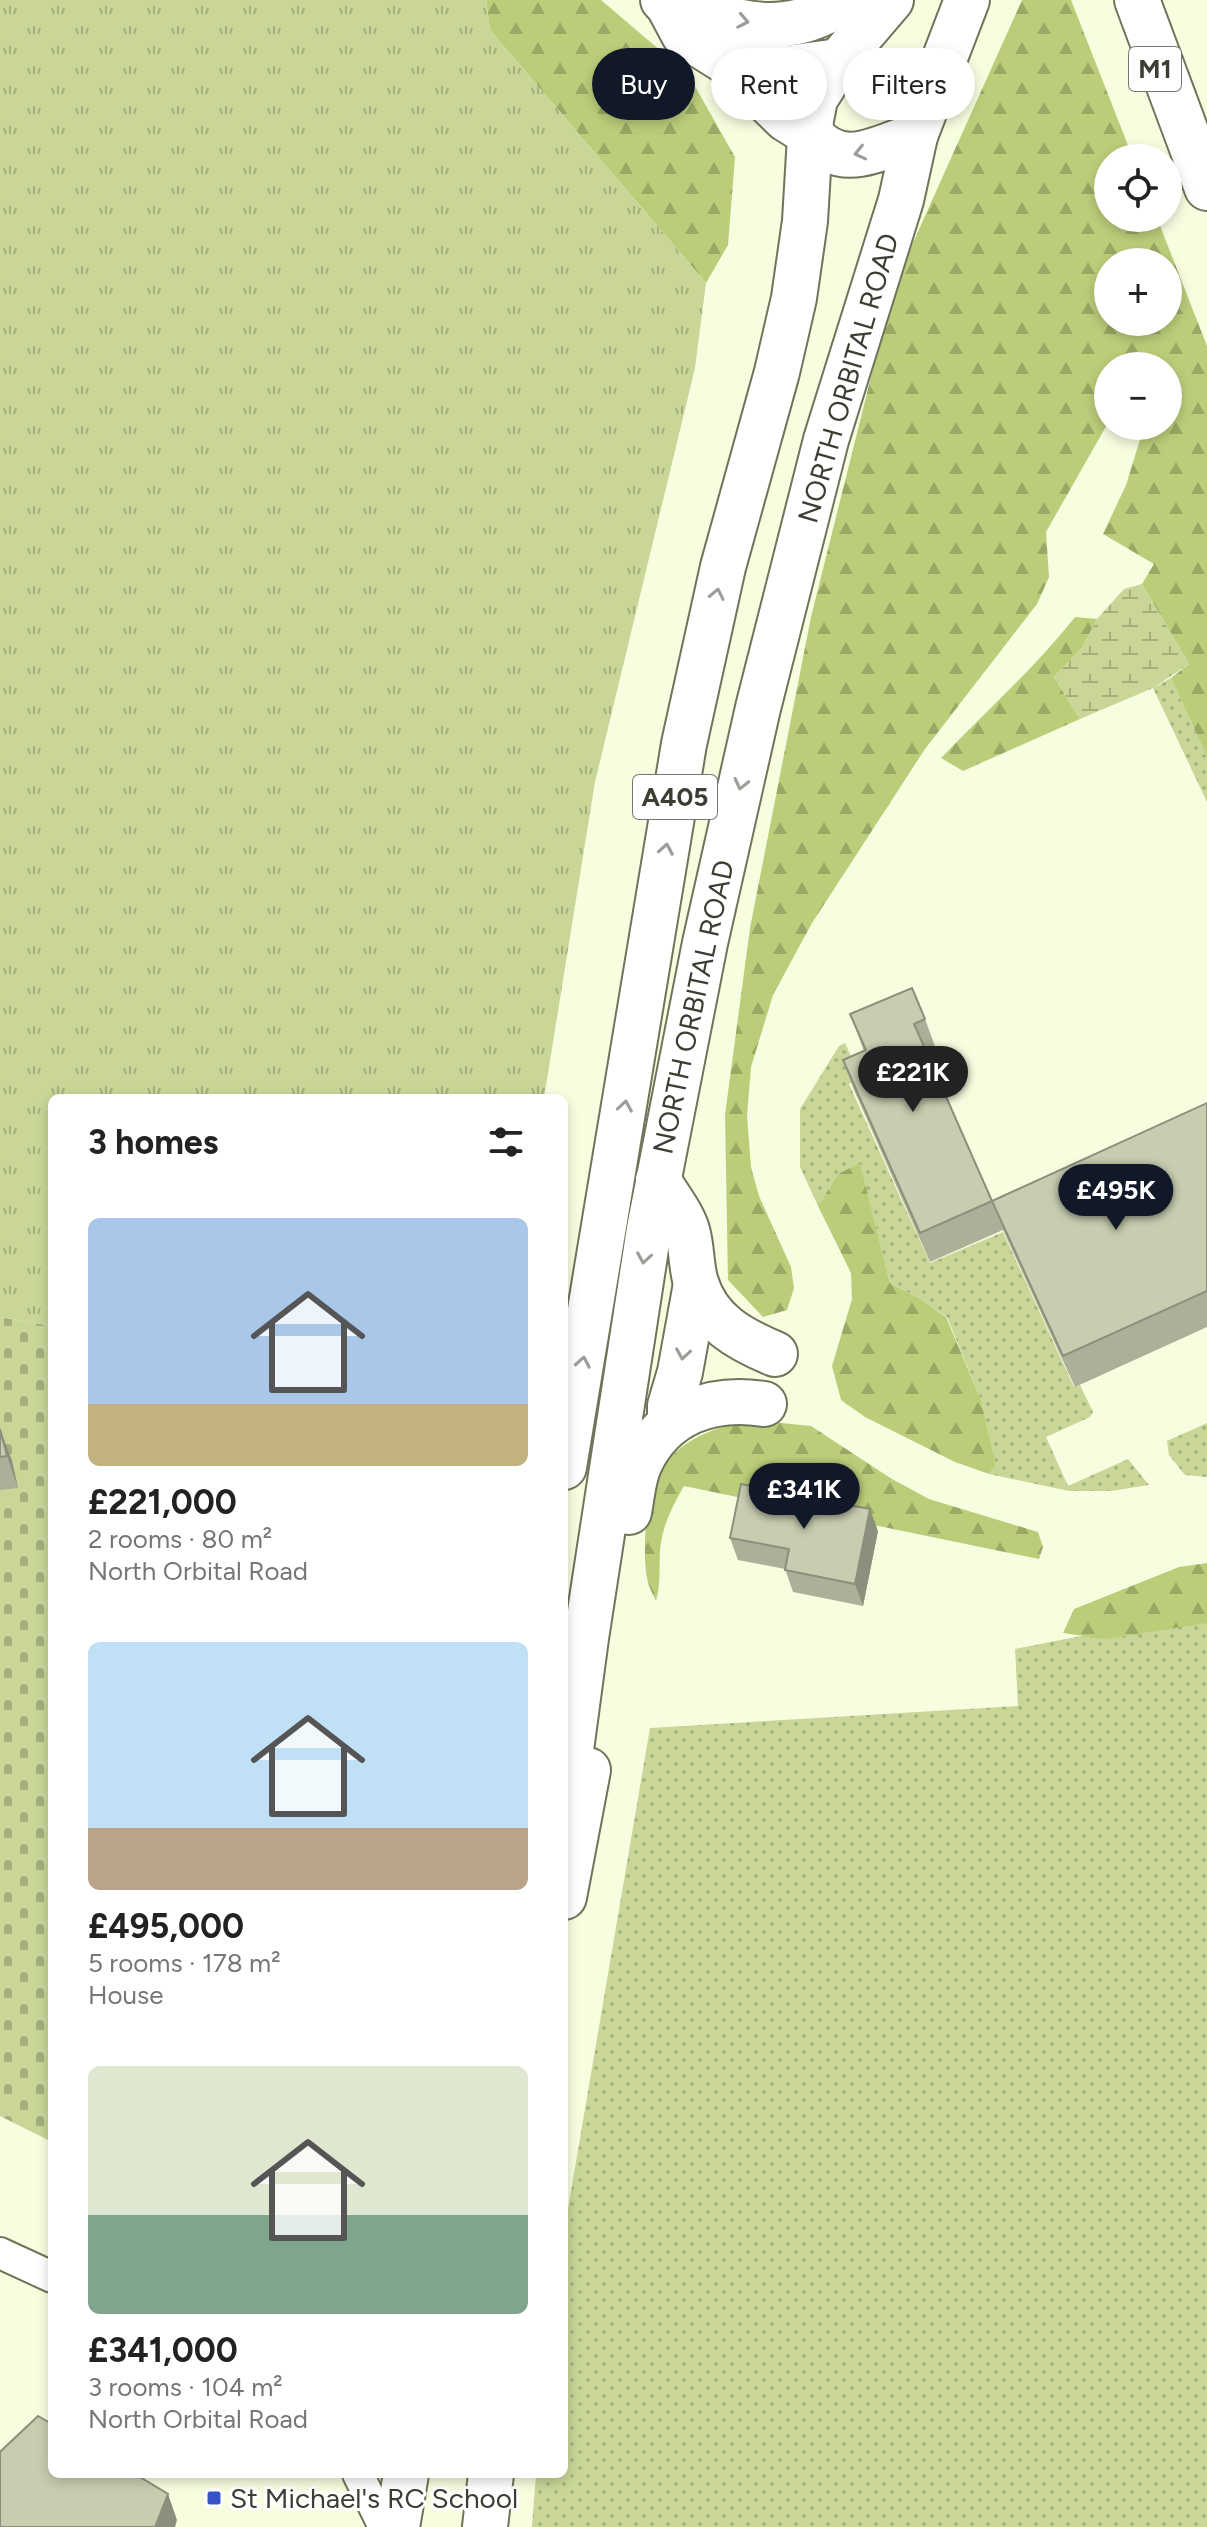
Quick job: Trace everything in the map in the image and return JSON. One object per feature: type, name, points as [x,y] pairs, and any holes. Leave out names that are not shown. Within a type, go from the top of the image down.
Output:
[{"type":"highway","points":[[665,2],[703,8],[743,22],[774,26],[788,25],[821,14],[844,0]]},
{"type":"highway","name":"NORTH ORBITAL ROAD","points":[[568,1443],[684,744],[723,567],[777,372],[794,298],[805,221],[815,99],[839,61],[891,0]]},
{"type":"highway","name":"NORTH ORBITAL ROAD","points":[[568,1772],[658,1180],[705,943],[778,623],[826,440],[901,200],[915,136],[967,0]]},
{"type":"highway","name":"M1","points":[[1122,0],[1188,139]]},
{"type":"highway","name":"M1","points":[[1137,0],[1207,188]]},
{"type":"highway","points":[[665,2],[684,35],[711,52]]},
{"type":"highway","points":[[827,63],[839,61]]},
{"type":"highway","points":[[790,120],[832,154],[845,156],[915,136]]},
{"type":"highway","points":[[658,1180],[688,1232],[696,1284],[706,1306],[718,1322],[745,1341],[775,1354]]},
{"type":"highway","points":[[670,1424],[670,1406],[680,1372],[696,1284]]},
{"type":"highway","points":[[568,1876],[639,1465],[653,1442],[670,1424],[696,1408],[737,1400],[764,1404]]},
{"type":"highway","points":[[397,2527],[405,2478]]},
{"type":"highway","points":[[485,2527],[491,2478]]},
{"type":"street","points":[[0,2253],[48,2275]]},
{"type":"street","points":[[360,2478],[384,2527]]},
{"type":"green space","points":[[0,0],[486,0],[490,30],[706,283],[695,368],[595,782],[545,1094],[48,1094],[48,1325],[0,1317]]},
{"type":"green space","points":[[486,0],[601,0],[657,48],[592,48],[592,120],[695,120],[695,86],[711,120],[714,120],[735,157],[728,245],[706,283],[490,30]]},
{"type":"green space","points":[[1022,0],[1071,0],[1128,144],[1094,144],[1094,232],[1162,232],[1169,248],[1094,248],[1094,336],[1182,336],[1182,282],[1207,346],[1207,757],[1171,678],[1189,664],[1142,584],[1154,564],[1103,534],[1126,485],[1140,440],[1182,440],[1182,352],[1094,352],[1094,440],[1098,440],[1046,532],[1049,577],[1037,604],[925,749],[812,923],[773,995],[751,1067],[747,1116],[751,1167],[759,1196],[791,1267],[794,1288],[787,1310],[763,1317],[728,1280],[725,1115],[750,928],[811,617],[894,285],[968,120],[975,120],[975,105]]},
{"type":"green space","points":[[1142,584],[1189,664],[1153,688],[1080,719],[1054,677],[1082,648],[1097,619],[1124,589]]},
{"type":"green space","points":[[1075,617],[1097,619],[1082,648],[1054,677],[1080,719],[963,771],[941,758],[1027,672]]},
{"type":"green space","points":[[1171,678],[1207,757],[1207,802],[1153,688]]},
{"type":"green space","points":[[845,1043],[861,1078],[849,1084],[930,1263],[1003,1232],[1074,1387],[1080,1385],[1093,1412],[1090,1417],[1046,1437],[1068,1486],[1128,1459],[1149,1485],[1111,1491],[1069,1491],[989,1474],[996,1465],[981,1400],[947,1317],[890,1283],[860,1164],[838,1174],[818,1206],[800,1167],[800,1109],[839,1046]]},
{"type":"green space","points":[[860,1163],[890,1283],[921,1299],[946,1317],[981,1400],[996,1465],[989,1474],[955,1462],[865,1417],[841,1400],[832,1366],[852,1299],[851,1273],[818,1206],[838,1174]]},
{"type":"green space","points":[[0,1317],[48,1325],[48,2140],[0,2116]]},
{"type":"green space","points":[[753,1420],[811,1426],[892,1479],[929,1499],[1038,1532],[1043,1547],[1039,1559],[684,1486],[663,1533],[656,1601],[647,1578],[645,1540],[648,1509],[658,1473],[676,1452],[700,1436]]},
{"type":"green space","points":[[1207,1423],[1207,1477],[1185,1475],[1169,1455],[1167,1441]]},
{"type":"green space","points":[[1207,1563],[1207,1623],[1105,1639],[1063,1633],[1074,1609],[1179,1567]]},
{"type":"green space","points":[[1207,1593],[1207,2527],[532,2527],[536,2478],[568,2478],[568,2209],[650,1728],[1018,1706],[1015,1649],[1122,1628]]},
{"type":"building","points":[[912,988],[925,1019],[914,1024],[992,1201],[920,1233],[843,1060],[866,1050],[850,1014]]},
{"type":"building","points":[[1207,1103],[1207,1291],[1063,1356],[992,1201]]},
{"type":"building","points":[[0,1429],[7,1456],[0,1457]]},
{"type":"building","points":[[741,1484],[870,1509],[855,1584],[785,1570],[789,1549],[730,1538]]},
{"type":"building","points":[[38,2416],[48,2422],[48,2478],[142,2478],[168,2494],[155,2527],[0,2527],[0,2452]]},
{"type":"place","name":"St Michael's RC School","points":[[214,2498]]}]
